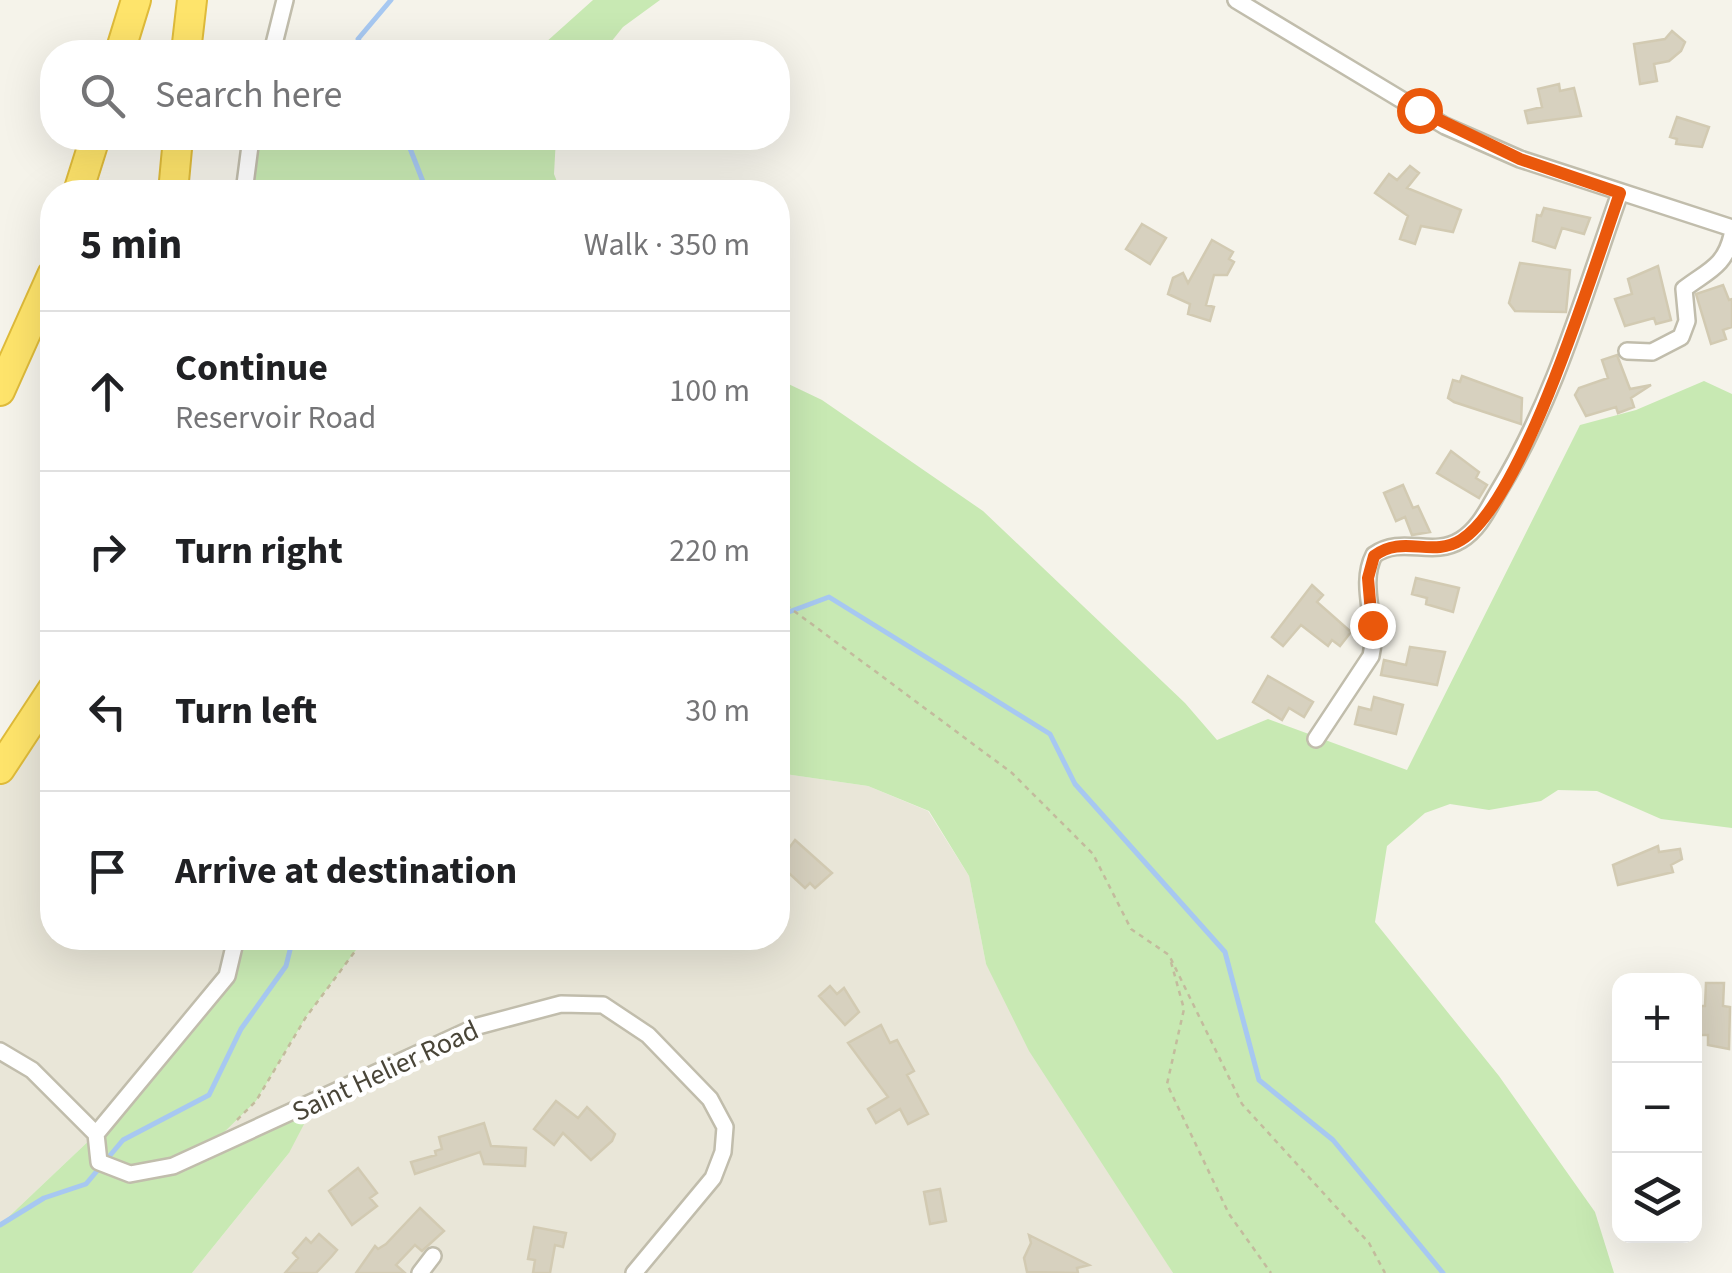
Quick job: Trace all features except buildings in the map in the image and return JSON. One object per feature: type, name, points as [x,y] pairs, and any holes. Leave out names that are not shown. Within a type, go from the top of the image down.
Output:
[{"type":"highway","points":[[124,40],[136,0]]},
{"type":"highway","points":[[187,40],[192,0]]},
{"type":"highway","points":[[82,180],[91,150]]},
{"type":"highway","points":[[173,180],[177,150]]},
{"type":"highway","points":[[0,391],[40,302]]},
{"type":"highway","points":[[0,768],[40,708]]},
{"type":"street","points":[[275,40],[285,0]]},
{"type":"street","points":[[1240,1],[1445,126],[1520,159],[1732,232],[1729,250],[1716,269],[1684,288],[1687,321],[1681,337],[1652,352],[1627,350]]},
{"type":"street","points":[[246,180],[249,150]]},
{"type":"street","points":[[1316,739],[1371,656],[1374,642],[1368,578],[1374,556],[1396,544],[1432,548],[1461,540],[1479,524],[1516,464],[1542,412],[1620,193]]},
{"type":"street","points":[[0,1051],[32,1070],[96,1134],[227,976],[233,950]]},
{"type":"street","name":"Saint Helier Road","points":[[96,1134],[99,1162],[118,1172],[148,1172],[188,1160],[478,1026],[561,1004],[604,1004],[628,1018],[681,1068],[710,1098],[725,1127],[723,1152],[713,1178],[634,1273]]},
{"type":"street","points":[[420,1273],[433,1256]]},
{"type":"path","points":[[790,607],[1012,773],[1093,854],[1131,929],[1169,955],[1242,1104],[1358,1231],[1385,1273]]},
{"type":"path","points":[[229,1128],[256,1101],[306,1017],[356,950]]},
{"type":"path","points":[[1169,955],[1184,1009],[1167,1084],[1229,1214],[1270,1273]]},
{"type":"shaded area","points":[[40,708],[40,950],[235,950],[234,961],[96,1134],[0,1225],[0,769]]},
{"type":"shaded area","points":[[790,775],[868,786],[928,811],[969,876],[986,964],[1173,1273],[192,1273],[289,1153],[202,1154],[256,1101],[306,1017],[356,950],[790,950]]},
{"type":"green space","points":[[593,0],[660,0],[623,27],[613,40],[548,40]]},
{"type":"green space","points":[[248,150],[555,150],[556,180],[245,180]]},
{"type":"green space","points":[[1704,381],[1732,394],[1732,828],[1661,819],[1597,791],[1558,790],[1541,801],[1489,810],[1450,804],[1425,813],[1387,846],[1375,922],[1499,1076],[1595,1212],[1614,1273],[1173,1273],[1029,1051],[986,964],[969,876],[929,811],[868,786],[790,775],[790,385],[822,400],[983,511],[1185,703],[1217,740],[1268,719],[1407,770],[1580,425],[1636,410]]},
{"type":"green space","points":[[233,950],[356,950],[306,1017],[256,1101],[205,1151],[315,1103],[289,1153],[192,1273],[0,1273],[0,1225],[96,1134],[227,976]]},
{"type":"waterway","points":[[359,40],[391,0]]},
{"type":"waterway","points":[[411,150],[422,180]]},
{"type":"waterway","points":[[790,612],[829,597],[1050,734],[1075,784],[1225,952],[1259,1080],[1333,1140],[1443,1273]]},
{"type":"waterway","points":[[0,1225],[44,1198],[86,1184],[123,1140],[209,1095],[241,1029],[286,966],[290,950]]},
{"type":"route","points":[[1372,625],[1368,578],[1374,556],[1396,544],[1432,548],[1461,540],[1479,524],[1516,464],[1542,412],[1620,193],[1520,159],[1445,126],[1419,110]]}]
